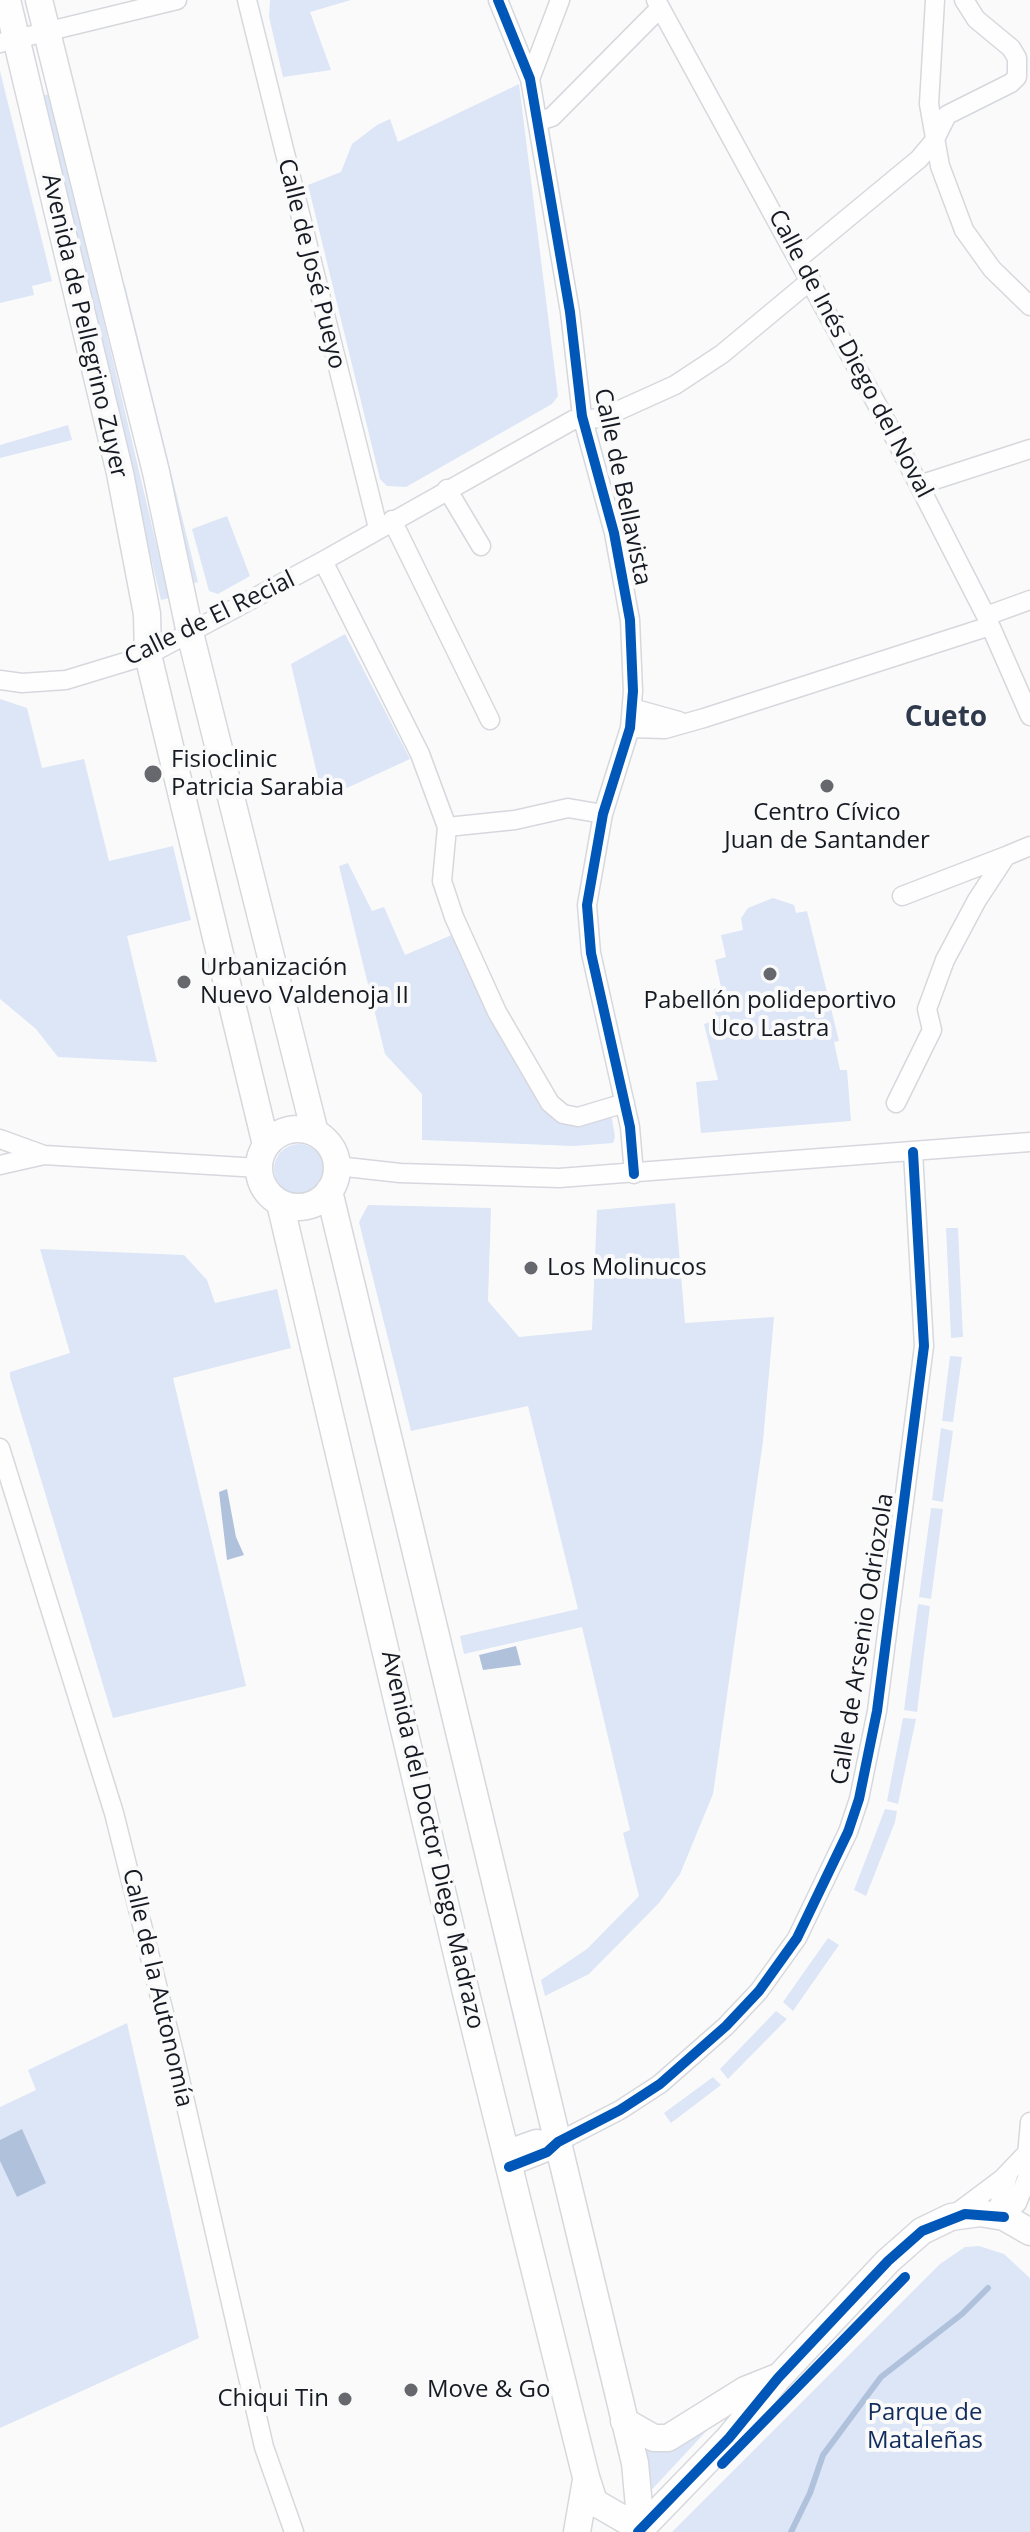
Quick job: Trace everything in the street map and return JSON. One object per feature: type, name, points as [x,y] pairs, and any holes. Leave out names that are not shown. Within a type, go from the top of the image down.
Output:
[{"type":"main road","name":"Avenida de Pellegrino Zuyer","points":[[7,0],[7,41],[120,473],[147,614],[148,655]]},
{"type":"main road","name":"Avenida de Pellegrino Zuyer","points":[[39,0],[156,472],[190,633]]},
{"type":"main road","points":[[190,633],[315,1133]]},
{"type":"main road","points":[[148,655],[269,1195],[280,1203],[307,1206],[329,1191],[337,1166],[330,1147],[315,1133],[293,1129],[281,1133],[262,1156]]},
{"type":"main road","name":"Avenida del Doctor Diego Madrazo","points":[[329,1191],[635,2463],[640,2531]]},
{"type":"main road","name":"Avenida del Doctor Diego Madrazo","points":[[280,1203],[507,2159],[586,2477],[594,2502],[640,2531]]},
{"type":"main road","points":[[640,2531],[729,2438],[778,2378],[888,2261],[922,2231],[951,2217],[980,2213],[1004,2217],[1030,2232]]},
{"type":"main road","points":[[624,2421],[654,2438],[668,2438],[745,2390],[778,2378]]},
{"type":"main road","name":"Avenida del Doctor Diego Madrazo","points":[[577,2532],[586,2477]]},
{"type":"street","points":[[7,41],[177,0]]},
{"type":"street","name":"Calle de José Pueyo","points":[[247,0],[385,524]]},
{"type":"street","name":"Calle de Bellavista","points":[[498,0],[530,79],[539,121],[570,312],[582,416],[614,533],[630,620],[630,728],[603,814],[587,905],[591,953],[625,1103],[634,1174]]},
{"type":"street","points":[[530,79],[560,0]]},
{"type":"street","points":[[935,0],[929,87],[934,141],[964,230],[1023,301],[1030,325]]},
{"type":"street","points":[[798,259],[919,159],[934,141],[947,115],[1011,83],[1017,77],[1017,58],[1011,48],[976,19],[964,0]]},
{"type":"street","points":[[539,121],[552,117],[658,4]]},
{"type":"street","name":"Calle de Inés Diego del Noval","points":[[658,4],[811,280],[919,485],[988,621],[1030,716]]},
{"type":"street","name":"Calle de El Recial","points":[[0,680],[22,683],[66,680],[148,655],[582,416],[602,418],[696,373],[811,280]]},
{"type":"street","points":[[919,485],[1030,449]]},
{"type":"street","points":[[447,489],[481,546]]},
{"type":"street","points":[[385,524],[490,720]]},
{"type":"street","name":"Calle de El Recial","points":[[323,561],[420,754],[447,827]]},
{"type":"street","points":[[630,728],[665,729],[685,723],[988,621],[1030,600]]},
{"type":"street","points":[[632,708],[685,723]]},
{"type":"street","points":[[603,814],[568,808],[515,820],[447,827],[442,881],[454,917],[497,1012],[550,1103],[563,1114],[578,1117],[625,1103]]},
{"type":"street","points":[[902,896],[1030,846]]},
{"type":"street","points":[[896,1103],[932,1030],[927,1009],[945,960],[977,900],[1006,856]]},
{"type":"street","points":[[0,1139],[44,1155]]},
{"type":"street","points":[[337,1166],[400,1173],[559,1178],[1030,1142]]},
{"type":"street","name":"Calle de Arsenio Odriozola","points":[[507,2159],[547,2152],[558,2142],[596,2124],[660,2084],[726,2026],[759,1991],[797,1938],[848,1832],[859,1799],[877,1711],[924,1346],[913,1152]]},
{"type":"street","points":[[0,1165],[44,1155],[262,1156]]},
{"type":"street","name":"Calle de la Autonomía","points":[[0,1448],[91,1735],[137,1899],[264,2447],[294,2532]]},
{"type":"street","points":[[1004,2217],[1017,2203],[1029,2182],[1025,2155],[1030,2122]]},
{"type":"street","points":[[951,2217],[1008,2175],[1025,2155]]},
{"type":"street","points":[[1004,2217],[1000,2202],[1008,2175]]},
{"type":"green space","points":[[270,0],[351,0],[310,12],[331,70],[283,77],[269,17]]},
{"type":"green space","points":[[0,71],[52,281],[32,286],[34,295],[0,303]]},
{"type":"green space","points":[[519,84],[558,396],[552,404],[406,487],[387,486],[380,479],[308,185],[341,172],[352,144],[377,125],[390,119],[398,142]]},
{"type":"green space","points":[[50,94],[169,598],[161,600],[42,96]]},
{"type":"green space","points":[[125,285],[198,582],[194,583],[121,286]]},
{"type":"green space","points":[[68,425],[72,440],[0,458],[0,445]]},
{"type":"green space","points":[[227,516],[250,576],[218,594],[209,591],[192,529]]},
{"type":"green space","points":[[345,634],[410,759],[323,799],[291,664]]},
{"type":"green space","points":[[0,699],[27,708],[42,768],[84,759],[109,861],[173,846],[191,920],[127,936],[157,1062],[58,1057],[36,1029],[0,999]]},
{"type":"green space","points":[[348,863],[372,911],[384,907],[405,955],[454,934],[538,1102],[554,1118],[611,1113],[613,1143],[574,1146],[422,1140],[422,1094],[385,1054],[339,866]]},
{"type":"green space","points":[[773,898],[794,905],[796,913],[807,911],[839,1041],[834,1042],[840,1070],[847,1070],[851,1121],[701,1133],[696,1082],[718,1080],[704,1024],[717,1020],[710,990],[721,987],[715,960],[726,957],[721,935],[743,930],[741,918],[748,908]]},
{"type":"green space","points":[[299,1144],[317,1151],[324,1169],[317,1187],[299,1194],[281,1187],[274,1169],[281,1151]]},
{"type":"green space","points":[[675,1203],[685,1323],[774,1317],[763,1441],[713,1794],[680,1874],[659,1903],[589,1974],[545,1996],[541,1980],[587,1949],[639,1896],[623,1833],[630,1830],[582,1627],[464,1654],[460,1636],[578,1609],[528,1406],[411,1431],[359,1222],[368,1205],[491,1208],[488,1301],[519,1337],[592,1330],[597,1210]]},
{"type":"green space","points":[[946,1228],[958,1228],[963,1337],[951,1338]]},
{"type":"green space","points":[[40,1249],[184,1255],[207,1280],[215,1303],[277,1289],[291,1348],[173,1378],[246,1686],[113,1718],[10,1377],[10,1372],[70,1353]]},
{"type":"green space","points":[[950,1356],[962,1357],[953,1422],[942,1421]]},
{"type":"green space","points":[[941,1428],[953,1431],[943,1502],[932,1500]]},
{"type":"green space","points":[[931,1508],[943,1509],[931,1599],[919,1597]]},
{"type":"green space","points":[[918,1604],[930,1606],[917,1712],[904,1710]]},
{"type":"green space","points":[[903,1718],[916,1719],[898,1804],[887,1801]]},
{"type":"green space","points":[[885,1809],[897,1811],[895,1822],[866,1896],[854,1890]]},
{"type":"green space","points":[[828,1938],[839,1945],[793,2011],[783,2002]]},
{"type":"green space","points":[[776,2011],[787,2019],[728,2079],[720,2069]]},
{"type":"green space","points":[[127,2023],[199,2338],[0,2428],[0,2107],[36,2090],[28,2070]]},
{"type":"green space","points":[[713,2077],[721,2085],[671,2123],[664,2113]]},
{"type":"green space","name":"Parque de Mataleñas","points":[[979,2246],[1004,2254],[1030,2278],[1030,2532],[672,2532],[940,2264],[965,2247]]},
{"type":"green space","points":[[727,2409],[644,2498],[644,2439]]},
{"type":"shaded area","points":[[227,1489],[236,1537],[244,1555],[227,1560],[219,1492]]},
{"type":"shaded area","points":[[516,1646],[521,1665],[483,1670],[479,1655]]},
{"type":"shaded area","points":[[22,2129],[46,2183],[17,2197],[0,2161],[0,2140]]},
{"type":"waterway","points":[[791,2532],[810,2493],[823,2455],[881,2377],[962,2314],[988,2288]]},
{"type":"cycle path","points":[[498,0],[530,79],[570,312],[582,416],[614,533],[630,620],[633,691],[630,728],[603,814],[587,905],[591,953],[630,1127],[634,1174]]},
{"type":"cycle path","points":[[509,2167],[547,2152],[558,2142],[620,2110],[660,2084],[726,2026],[759,1991],[797,1938],[848,1832],[859,1799],[877,1711],[924,1346],[913,1152]]},
{"type":"cycle path","points":[[638,2532],[729,2438],[778,2378],[888,2261],[922,2231],[965,2214],[1004,2217]]},
{"type":"cycle path","points":[[722,2464],[905,2277]]},
{"type":"place","name":"Fisioclinic Patricia Sarabia","points":[[153,774]]},
{"type":"place","name":"Centro Cívico Juan de Santander","points":[[827,786]]},
{"type":"place","name":"Pabellón polideportivo Uco Lastra","points":[[770,974]]},
{"type":"place","name":"Urbanización Nuevo Valdenoja II","points":[[184,982]]},
{"type":"place","name":"Los Molinucos","points":[[531,1268]]},
{"type":"place","name":"Move & Go","points":[[411,2390]]},
{"type":"place","name":"Chiqui Tin","points":[[345,2399]]},
{"type":"district","name":"Cueto","points":[[946,718]]}]
